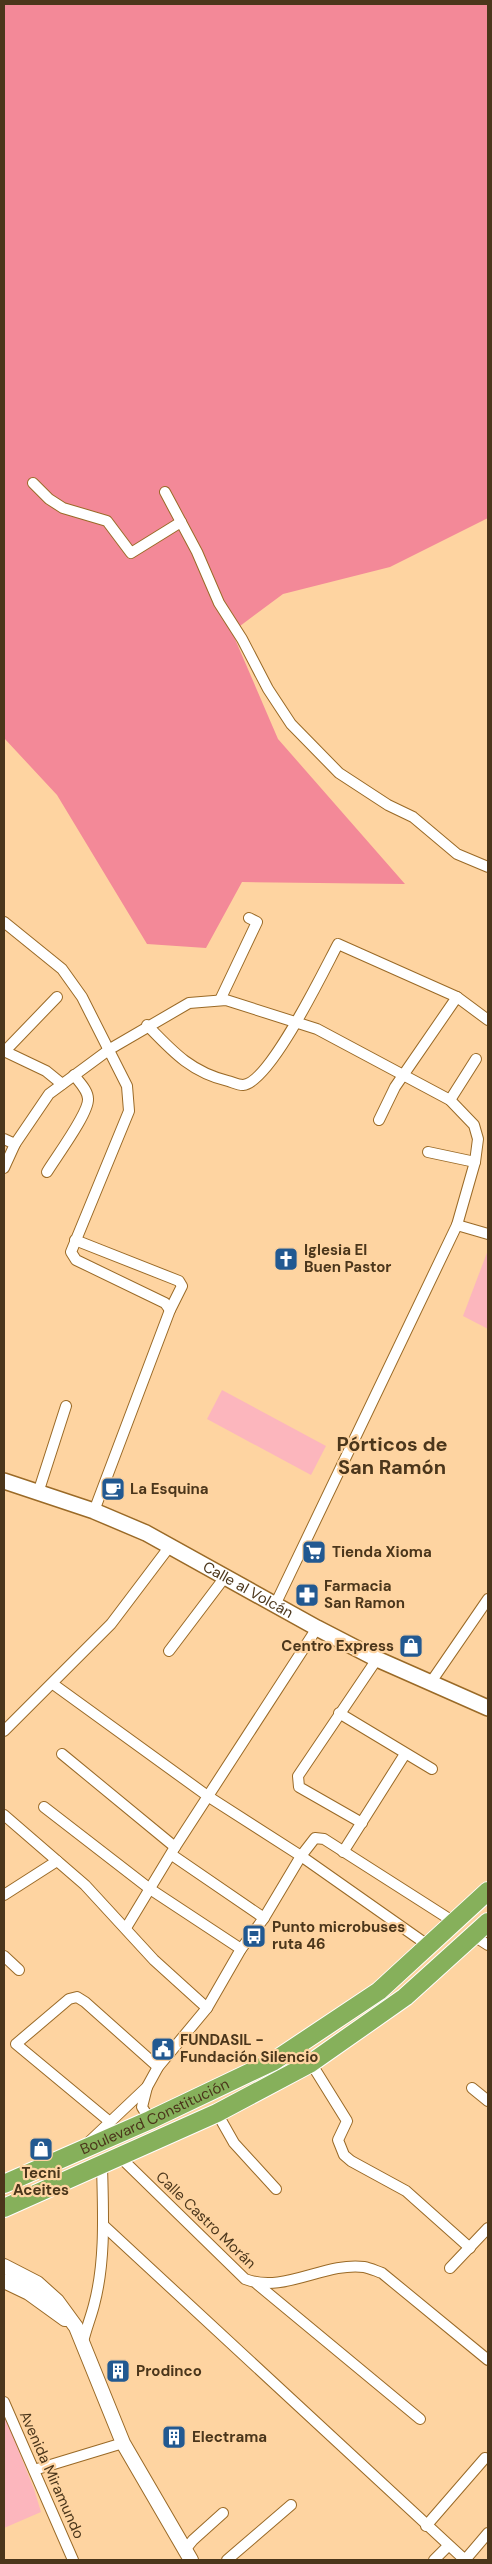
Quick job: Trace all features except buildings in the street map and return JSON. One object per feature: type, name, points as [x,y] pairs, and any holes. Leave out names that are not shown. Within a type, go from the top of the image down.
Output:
[{"type":"highway","name":"Boulevard Constitución","points":[[4,2184],[82,2148],[150,2120],[274,2061],[379,1990],[488,1891]]},
{"type":"highway","name":"Boulevard Constitución","points":[[4,2208],[217,2113],[311,2063],[405,1997],[481,1940],[488,1922]]},
{"type":"main road","name":"Calle al Volcán","points":[[4,1481],[94,1510],[146,1533],[316,1628],[378,1659],[488,1708]]},
{"type":"street","points":[[33,483],[49,499],[63,508],[107,521],[131,553],[181,522]]},
{"type":"street","points":[[165,492],[197,552],[219,603],[242,639],[268,689],[291,724],[339,773],[388,805],[412,817],[457,854],[488,867]]},
{"type":"street","points":[[220,1000],[257,922],[249,918]]},
{"type":"street","points":[[4,922],[62,970],[82,997],[110,1049],[127,1086],[129,1111],[71,1252],[76,1260],[165,1303],[170,1310]]},
{"type":"street","points":[[148,1026],[178,1057],[196,1069],[243,1085],[257,1080],[266,1070],[296,1022],[338,944],[457,997],[488,1020]]},
{"type":"street","points":[[57,997],[4,1051],[46,1071],[62,1084]]},
{"type":"street","points":[[379,1120],[403,1074],[457,997]]},
{"type":"street","points":[[4,1168],[15,1144],[49,1094],[110,1049],[189,1003],[220,1000],[226,1000],[317,1029],[450,1100],[474,1125],[478,1139],[475,1162],[457,1225],[275,1605]]},
{"type":"street","points":[[450,1100],[476,1059]]},
{"type":"street","points":[[48,1172],[85,1111],[88,1099],[86,1090],[74,1075]]},
{"type":"street","points":[[4,1139],[15,1144]]},
{"type":"street","points":[[428,1152],[475,1162]]},
{"type":"street","points":[[457,1225],[488,1234]]},
{"type":"street","points":[[75,1240],[180,1281],[182,1286],[170,1310],[94,1510]]},
{"type":"street","points":[[38,1493],[66,1406]]},
{"type":"street","points":[[4,1731],[111,1624],[170,1546]]},
{"type":"street","points":[[169,1651],[226,1577]]},
{"type":"street","points":[[431,1682],[488,1599]]},
{"type":"street","points":[[126,1928],[316,1628]]},
{"type":"street","points":[[362,1823],[299,1786],[297,1782],[298,1776],[339,1713],[378,1659]]},
{"type":"street","points":[[53,1684],[209,1797],[301,1856],[429,1946]]},
{"type":"street","points":[[339,1713],[432,1770]]},
{"type":"street","points":[[62,1754],[173,1851],[264,1918]]},
{"type":"street","points":[[343,1852],[406,1754]]},
{"type":"street","points":[[44,1807],[150,1889],[241,1949]]},
{"type":"street","points":[[4,1814],[85,1886],[154,1960],[207,2008]]},
{"type":"street","points":[[150,2120],[142,2107],[147,2087],[158,2067],[207,2008],[241,1949],[264,1918],[301,1856],[318,1837],[454,1922]]},
{"type":"street","points":[[4,1895],[57,1861]]},
{"type":"street","points":[[4,1956],[19,1970]]},
{"type":"street","points":[[110,2122],[16,2044],[69,1999],[77,1998],[158,2067]]},
{"type":"street","points":[[311,2063],[347,2121],[338,2140],[344,2155],[362,2168],[406,2191],[470,2248]]},
{"type":"street","points":[[82,2148],[147,2087]]},
{"type":"street","points":[[472,2088],[488,2101]]},
{"type":"street","points":[[217,2113],[234,2143],[276,2189]]},
{"type":"street","name":"Calle Castro Morán","points":[[119,2156],[245,2280],[257,2284],[274,2283],[343,2268],[365,2267],[382,2273],[488,2360]]},
{"type":"street","points":[[83,2342],[95,2304],[103,2225],[102,2165]]},
{"type":"street","points":[[103,2225],[464,2560],[488,2533]]},
{"type":"street","points":[[450,2268],[488,2228]]},
{"type":"street","points":[[4,2266],[37,2283],[57,2301],[76,2327],[123,2443],[188,2556]]},
{"type":"street","points":[[4,2281],[29,2293],[76,2327]]},
{"type":"street","points":[[257,2284],[420,2419]]},
{"type":"street","name":"Avenida Miramundo","points":[[4,2402],[74,2560]]},
{"type":"street","points":[[34,2470],[123,2443]]},
{"type":"street","points":[[426,2526],[485,2458]]},
{"type":"street","points":[[227,2560],[291,2505]]},
{"type":"street","points":[[188,2556],[193,2540],[223,2513]]},
{"type":"street","points":[[434,2560],[448,2546]]},
{"type":"shaded area","points":[[4,4],[488,4],[488,518],[390,567],[283,594],[232,632],[278,739],[405,884],[242,882],[206,948],[147,944],[57,795],[4,738]]},
{"type":"shaded area","points":[[488,1250],[488,1329],[463,1316]]},
{"type":"shaded area","points":[[222,1390],[326,1446],[311,1475],[207,1419]]},
{"type":"shaded area","points":[[4,2414],[34,2489],[41,2512],[4,2528]]},
{"type":"place","name":"Iglesia El Buen Pastor","points":[[286,1259]]},
{"type":"place","name":"La Esquina","points":[[113,1489]]},
{"type":"place","name":"Tienda Xioma","points":[[314,1552]]},
{"type":"place","name":"Farmacia San Ramon","points":[[307,1595]]},
{"type":"place","name":"Centro Express","points":[[411,1646]]},
{"type":"place","name":"Punto microbuses ruta 46","points":[[254,1936]]},
{"type":"place","name":"FUNDASIL - Fundación Silencio","points":[[163,2049]]},
{"type":"place","name":"Tecni Aceites","points":[[41,2149]]},
{"type":"place","name":"Prodinco","points":[[118,2371]]},
{"type":"place","name":"Electrama","points":[[174,2437]]},
{"type":"district","name":"Pórticos de San Ramón","points":[[392,1456]]}]
